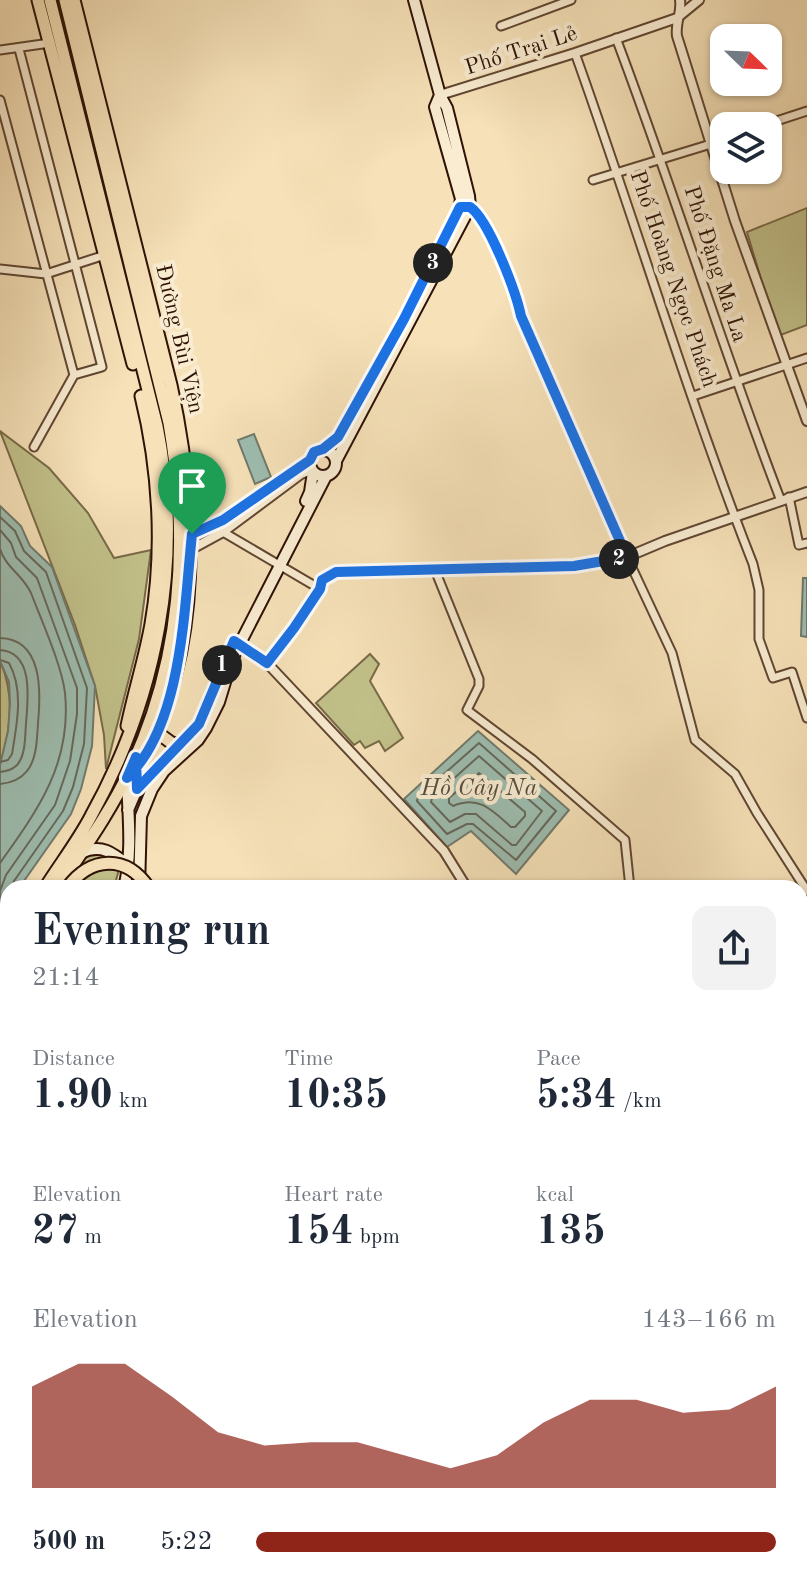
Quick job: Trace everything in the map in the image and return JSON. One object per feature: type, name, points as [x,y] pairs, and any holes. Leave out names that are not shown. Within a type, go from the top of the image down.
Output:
[{"type":"main road","name":"Đường Bùi Viện","points":[[38,0],[55,42]]},
{"type":"main road","name":"Đường Bùi Viện","points":[[50,0],[55,42],[151,436],[162,512]]},
{"type":"main road","name":"Đường Bùi Viện","points":[[63,880],[157,727],[176,673],[184,627],[192,534],[179,421],[129,215],[65,0]]},
{"type":"main road","name":"Đường Bùi Viện","points":[[74,0],[74,22],[162,389],[178,478],[178,583],[172,646],[160,695],[137,762]]},
{"type":"main road","points":[[414,0],[440,95],[435,107],[465,207]]},
{"type":"main road","points":[[313,494],[311,467],[314,452],[338,437],[465,207]]},
{"type":"main road","points":[[128,810],[137,789],[182,743],[205,714],[218,675],[313,494],[326,476],[333,472],[465,207]]},
{"type":"main road","name":"Đường Bùi Viện","points":[[50,880],[89,820],[122,749],[152,620],[156,586],[165,464],[109,254]]},
{"type":"main road","points":[[148,393],[162,389]]},
{"type":"main road","points":[[323,449],[332,453],[336,461]]},
{"type":"main road","points":[[311,467],[319,476],[326,476]]},
{"type":"main road","points":[[141,816],[152,789],[164,771],[198,740],[206,728],[237,643]]},
{"type":"main road","points":[[157,727],[158,733],[173,744],[182,743]]},
{"type":"main road","points":[[122,749],[128,810],[129,866],[126,880]]},
{"type":"main road","points":[[137,762],[141,816],[139,880]]},
{"type":"main road","points":[[81,853],[88,849],[102,849],[117,855],[129,866]]},
{"type":"main road","points":[[75,880],[87,869],[112,864],[130,869],[144,880]]},
{"type":"street","points":[[501,26],[571,0]]},
{"type":"street","points":[[680,0],[677,36],[710,142]]},
{"type":"street","name":"Phố Trại Lẻ","points":[[440,95],[677,18],[699,0]]},
{"type":"street","name":"Phố Đặng Ma La","points":[[616,38],[661,158],[735,381],[785,499],[799,545],[807,543]]},
{"type":"street","points":[[0,50],[55,42]]},
{"type":"street","points":[[19,49],[102,367],[74,375]]},
{"type":"street","name":"Phố Hoàng Ngọc Phách","points":[[575,53],[618,172],[682,369],[753,564],[759,590],[759,639],[773,678],[792,672],[807,718]]},
{"type":"street","points":[[0,100],[74,375],[34,447]]},
{"type":"street","points":[[782,119],[807,111]]},
{"type":"street","points":[[593,180],[710,145]]},
{"type":"street","points":[[724,184],[807,421]]},
{"type":"street","points":[[465,207],[482,220],[516,292],[521,316],[672,653],[695,740],[735,774],[800,880]]},
{"type":"street","points":[[0,269],[46,274],[109,254]]},
{"type":"street","points":[[693,396],[807,358]]},
{"type":"street","points":[[192,534],[223,520],[311,467]]},
{"type":"street","points":[[190,550],[223,532],[311,467]]},
{"type":"street","points":[[267,663],[320,589],[322,580],[336,572],[574,566],[627,557],[807,492]]},
{"type":"street","points":[[223,532],[320,589]]},
{"type":"street","points":[[435,570],[479,679],[479,686],[467,710],[532,759],[625,840],[629,880]]},
{"type":"street","points":[[237,643],[267,663],[444,851],[462,880]]},
{"type":"shaded area","points":[[807,208],[807,325],[778,336],[747,232]]},
{"type":"shaded area","points":[[0,431],[49,468],[88,513],[114,558],[151,550],[139,639],[106,769],[104,735],[95,686],[75,625]]},
{"type":"shaded area","points":[[370,654],[379,664],[370,681],[403,738],[385,751],[379,741],[365,748],[360,741],[354,745],[316,703]]},
{"type":"shaded area","points":[[0,661],[8,686],[10,713],[0,765]]},
{"type":"shaded area","points":[[93,854],[109,857],[119,869],[116,880],[67,880],[82,858]]},
{"type":"water","points":[[254,434],[271,477],[255,484],[238,440]]},
{"type":"water","points":[[0,506],[21,526],[30,546],[52,567],[95,686],[92,746],[81,789],[71,814],[25,880],[0,880],[0,765],[8,731],[10,703],[9,682],[0,661]]},
{"type":"water","points":[[803,578],[807,578],[807,637],[801,636]]},
{"type":"water","name":"Hồ Cây Na","points":[[478,731],[569,810],[516,874],[471,831],[447,847],[404,799]]},
{"type":"route","points":[[192,534],[184,627],[176,673],[166,707],[147,751],[137,767],[127,778],[136,757],[137,767],[137,789],[199,724],[234,641],[267,663],[320,589],[322,580],[329,575],[336,572],[574,566],[627,557],[521,316],[516,292],[482,220],[470,207],[460,207],[404,319],[338,437],[223,520],[192,534]]}]
